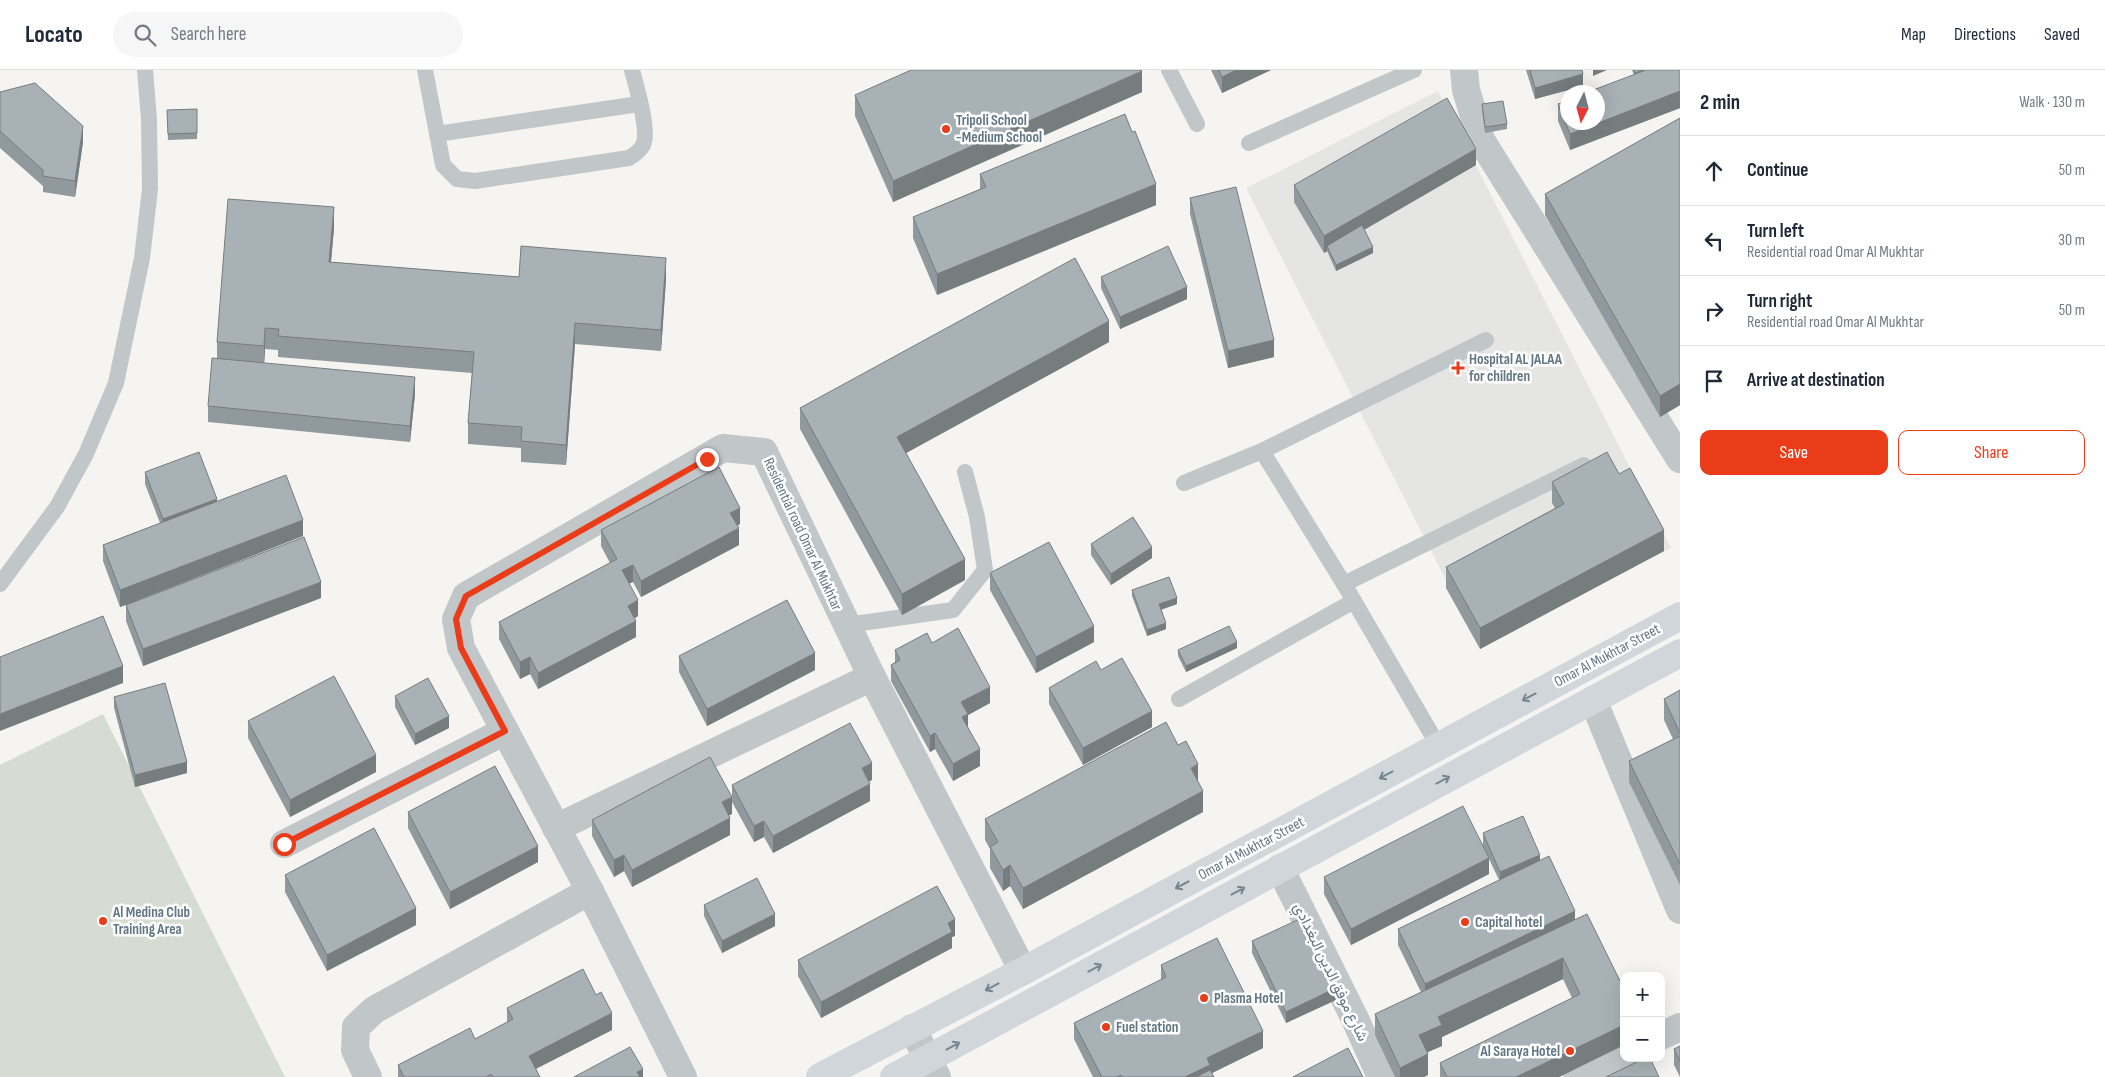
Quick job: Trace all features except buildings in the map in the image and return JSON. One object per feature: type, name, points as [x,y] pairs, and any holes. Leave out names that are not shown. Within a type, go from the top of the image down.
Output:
[{"type":"main road","name":"Omar Al Mukhtar Street","points":[[820,1077],[1023,971],[1680,616]]},
{"type":"main road","name":"Omar Al Mukhtar Street","points":[[894,1077],[932,1068],[1280,868],[1680,653]]},
{"type":"street","points":[[1464,70],[1466,90],[1481,140],[1680,459]]},
{"type":"street","name":"Residential road Omar Al Mukhtar","points":[[683,1077],[590,891],[461,648],[456,619],[466,596],[723,448],[764,452],[872,677],[1023,971]]},
{"type":"street","points":[[556,828],[872,677]]},
{"type":"street","points":[[1593,700],[1680,910]]},
{"type":"street","points":[[284,844],[505,731]]},
{"type":"street","name":"شارع موفق الدين البغدادي","points":[[1280,868],[1356,1021],[1381,1077]]},
{"type":"street","points":[[368,1077],[355,1050],[356,1027],[374,1010],[590,891]]},
{"type":"street","points":[[1665,1034],[1680,1027]]},
{"type":"street","points":[[912,1028],[932,1068]]},
{"type":"street","points":[[1577,1077],[1620,1056]]},
{"type":"lane","points":[[0,584],[57,507],[86,454],[116,383],[142,258],[150,189],[149,119],[145,70]]},
{"type":"lane","points":[[425,70],[443,165],[457,179],[475,181],[629,158],[638,152],[644,144],[645,131],[632,70]]},
{"type":"lane","points":[[1170,70],[1197,124]]},
{"type":"lane","points":[[1249,143],[1411,71]]},
{"type":"lane","points":[[438,134],[639,104]]},
{"type":"lane","points":[[1184,483],[1262,450],[1486,340]]},
{"type":"lane","points":[[1262,450],[1344,584],[1439,746]]},
{"type":"lane","points":[[1344,584],[1586,464]]},
{"type":"lane","points":[[847,625],[954,610],[984,570],[977,517],[965,472]]},
{"type":"lane","points":[[1179,699],[1354,601]]},
{"type":"shaded area","name":"Hospital AL JALAA for children","points":[[1438,91],[1671,548],[1479,645],[1246,188]]},
{"type":"shaded area","name":"Al Medina Club Training Area","points":[[103,714],[285,1077],[0,1077],[0,765]]},
{"type":"place","name":"Tripoli School -Medium School","points":[[946,129]]},
{"type":"place","name":"Hospital AL JALAA for children","points":[[1458,368]]},
{"type":"place","name":"Al Medina Club Training Area","points":[[103,921]]},
{"type":"place","name":"Capital hotel","points":[[1465,922]]},
{"type":"place","name":"Plasma Hotel","points":[[1204,998]]},
{"type":"place","name":"Fuel station","points":[[1106,1027]]},
{"type":"place","name":"Al Saraya Hotel","points":[[1570,1051]]},
{"type":"route","points":[[284,844],[505,731],[461,648],[456,619],[466,596],[707,459]]}]
